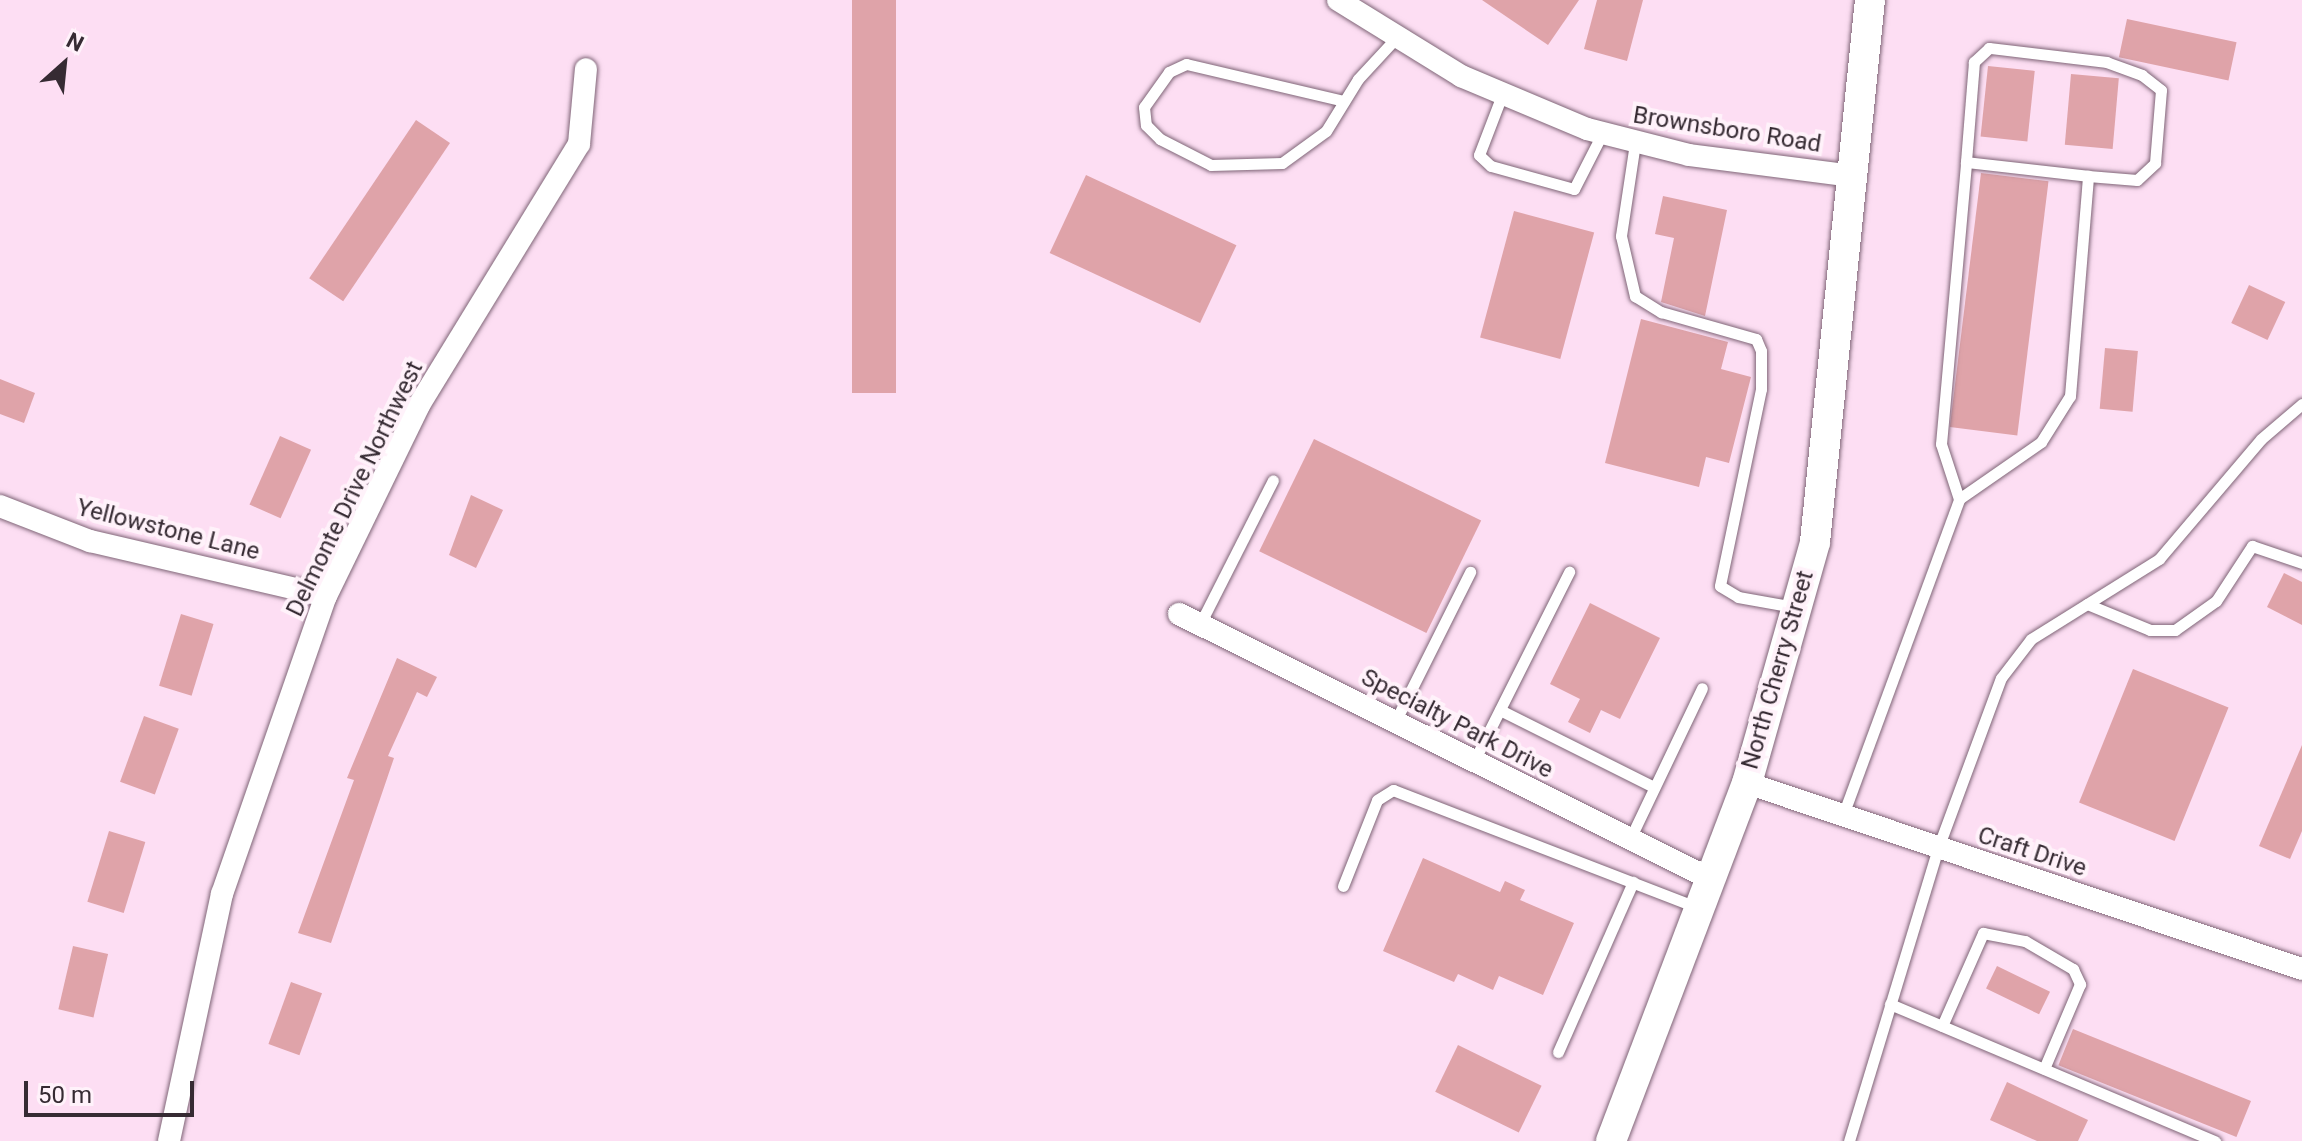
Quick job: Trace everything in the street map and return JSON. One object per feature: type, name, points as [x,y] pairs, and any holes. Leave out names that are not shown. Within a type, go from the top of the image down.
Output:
[{"type":"main road","name":"North Cherry Street","points":[[1611,1141],[1702,909],[1747,783],[1815,542],[1870,0]]},
{"type":"street","name":"Brownsboro Road","points":[[1338,0],[1395,39],[1502,95],[1602,134],[1635,143],[1854,176]]},
{"type":"street","name":"Delmonte Drive Northwest","points":[[169,1141],[222,894],[326,596],[419,405],[579,144],[586,69]]},
{"type":"street","name":"Yellowstone Lane","points":[[0,506],[90,541],[326,596]]},
{"type":"street","name":"Specialty Park Drive","points":[[1179,614],[1713,880]]},
{"type":"street","name":"Craft Drive","points":[[1747,783],[2302,969]]},
{"type":"lane","points":[[1344,101],[1186,64],[1169,72],[1144,107],[1146,125],[1160,139],[1211,165],[1282,163],[1326,131],[1344,101],[1395,39]]},
{"type":"lane","points":[[1959,499],[1941,444],[1974,62],[1989,48],[2107,62],[2161,90],[2155,163],[2137,180],[1966,162]]},
{"type":"lane","points":[[1502,95],[1479,155],[1491,166],[1574,189],[1602,134]]},
{"type":"lane","points":[[1635,143],[1621,236],[1635,296],[1661,312],[1756,339],[1761,351],[1761,389],[1720,586],[1738,597],[1795,607]]},
{"type":"lane","points":[[1843,815],[1959,499],[2041,442],[2070,396],[2088,176]]},
{"type":"lane","points":[[1849,1141],[1938,848],[2001,678],[2031,639],[2159,559],[2261,439],[2302,404]]},
{"type":"lane","points":[[1200,624],[1273,480]]},
{"type":"lane","points":[[2087,604],[2150,630],[2175,630],[2216,601],[2252,546],[2302,563]]},
{"type":"lane","points":[[1395,722],[1470,572]]},
{"type":"lane","points":[[1474,761],[1569,572]]},
{"type":"lane","points":[[1630,839],[1702,688]]},
{"type":"lane","points":[[1500,710],[1654,787]]},
{"type":"lane","points":[[1343,886],[1377,800],[1393,790],[1702,909]]},
{"type":"lane","points":[[1558,1052],[1633,882]]},
{"type":"lane","points":[[1942,1026],[1983,933],[2025,941],[2073,969],[2079,997],[2044,1069]]},
{"type":"lane","points":[[1890,1004],[2215,1141]]},
{"type":"building","points":[[852,0],[896,0],[896,393],[852,393]]},
{"type":"building","points":[[1482,0],[1579,0],[1548,45]]},
{"type":"building","points":[[1597,0],[1643,0],[1627,61],[1584,49]]},
{"type":"building","points":[[2127,19],[2237,42],[2228,80],[2119,57]]},
{"type":"building","points":[[1988,66],[2035,71],[2027,142],[1981,137]]},
{"type":"building","points":[[2071,74],[2119,78],[2113,149],[2065,145]]},
{"type":"building","points":[[416,120],[450,143],[343,301],[309,278]]},
{"type":"building","points":[[1981,173],[2048,181],[2017,435],[1950,427]]},
{"type":"building","points":[[1086,175],[1236,245],[1200,323],[1050,253]]},
{"type":"building","points":[[1663,196],[1727,210],[1705,316],[1661,302],[1674,238],[1655,234]]},
{"type":"building","points":[[1514,211],[1594,232],[1560,359],[1480,338]]},
{"type":"building","points":[[2249,285],[2285,302],[2268,340],[2231,323]]},
{"type":"building","points":[[1641,319],[1728,342],[1721,369],[1751,377],[1729,463],[1706,457],[1699,487],[1605,463]]},
{"type":"building","points":[[2105,348],[2138,351],[2133,412],[2100,409]]},
{"type":"building","points":[[0,379],[35,393],[24,423],[0,414]]},
{"type":"building","points":[[280,436],[311,450],[281,518],[249,505]]},
{"type":"building","points":[[1314,439],[1481,521],[1426,633],[1259,551]]},
{"type":"building","points":[[471,495],[503,510],[476,568],[449,555]]},
{"type":"building","points":[[2284,573],[2302,582],[2302,625],[2267,607]]},
{"type":"building","points":[[1590,603],[1660,638],[1620,719],[1601,710],[1590,733],[1568,722],[1580,699],[1550,684]]},
{"type":"building","points":[[181,614],[214,624],[192,696],[159,686]]},
{"type":"building","points":[[397,658],[437,677],[427,697],[417,692],[388,756],[394,758],[331,943],[298,933],[354,780],[347,778]]},
{"type":"building","points":[[2133,669],[2228,708],[2175,841],[2079,803]]},
{"type":"building","points":[[144,716],[179,729],[155,794],[120,782]]},
{"type":"building","points":[[2302,745],[2302,831],[2290,859],[2259,846]]},
{"type":"building","points":[[109,831],[145,842],[124,913],[87,902]]},
{"type":"building","points":[[1423,858],[1500,892],[1505,881],[1525,890],[1520,900],[1574,923],[1543,995],[1499,976],[1493,990],[1458,974],[1454,982],[1383,951]]},
{"type":"building","points":[[73,946],[108,954],[93,1017],[58,1009]]},
{"type":"building","points":[[1997,966],[2050,992],[2039,1014],[1986,988]]},
{"type":"building","points":[[291,982],[322,993],[299,1055],[268,1044]]},
{"type":"building","points":[[2073,1029],[2251,1101],[2236,1137],[2058,1065]]},
{"type":"building","points":[[1458,1045],[1542,1086],[1519,1133],[1435,1092]]},
{"type":"building","points":[[2007,1082],[2088,1120],[2078,1141],[2037,1141],[1990,1120]]}]
